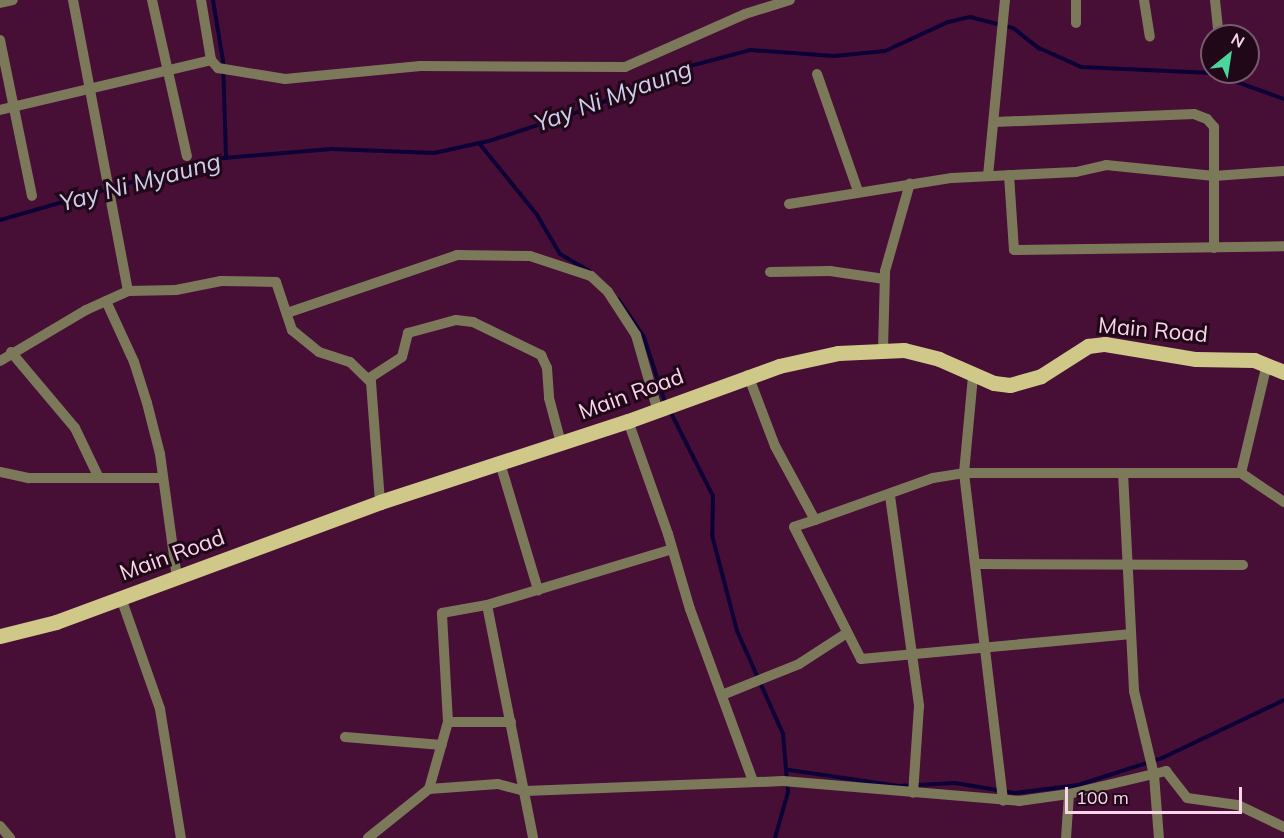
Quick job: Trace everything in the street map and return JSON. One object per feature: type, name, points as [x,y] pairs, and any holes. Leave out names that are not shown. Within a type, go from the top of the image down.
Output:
[{"type":"main road","name":"Main Road","points":[[0,636],[56,622],[380,502],[628,421],[748,375],[838,354],[883,350],[922,353],[973,376],[1002,384],[1027,383],[1075,352],[1105,344],[1268,364],[1284,372]]},
{"type":"street","points":[[0,3],[13,0]]},
{"type":"street","points":[[73,0],[128,291]]},
{"type":"street","points":[[152,0],[187,156]]},
{"type":"street","points":[[201,0],[211,60],[228,72],[285,79],[420,66],[625,67],[745,14],[790,0]]},
{"type":"street","points":[[1076,0],[1076,23]]},
{"type":"street","points":[[1144,0],[1150,37]]},
{"type":"street","points":[[1215,0],[1218,24]]},
{"type":"street","points":[[988,176],[1005,5]]},
{"type":"street","points":[[0,40],[32,196]]},
{"type":"street","points":[[0,110],[90,92],[168,69],[211,60]]},
{"type":"street","points":[[817,74],[858,191]]},
{"type":"street","points":[[995,122],[1194,114],[1207,119],[1214,127],[1214,248]]},
{"type":"street","points":[[789,204],[910,183],[988,176],[1076,172],[1106,165],[1214,176],[1284,171]]},
{"type":"street","points":[[1009,175],[1014,250],[1284,246]]},
{"type":"street","points":[[883,350],[884,279],[910,183]]},
{"type":"street","points":[[287,313],[457,255],[530,256],[591,276],[608,292],[636,335],[657,408]]},
{"type":"street","points":[[770,272],[820,271],[884,279]]},
{"type":"street","points":[[0,361],[11,352],[128,291],[176,290],[221,281],[276,282],[292,330],[305,344],[350,362],[368,379],[380,502]]},
{"type":"street","points":[[106,301],[134,362],[147,403],[160,454],[161,478],[177,578]]},
{"type":"street","points":[[368,379],[402,357],[408,333],[456,320],[473,322],[541,355],[547,368],[549,398],[561,443]]},
{"type":"street","points":[[11,352],[75,428],[99,478]]},
{"type":"street","points":[[1242,473],[1268,364]]},
{"type":"street","points":[[748,375],[775,446],[815,520]]},
{"type":"street","points":[[973,376],[964,473],[978,564],[1001,793]]},
{"type":"street","points":[[628,421],[753,781]]},
{"type":"street","points":[[500,463],[538,590]]},
{"type":"street","points":[[0,472],[28,478],[161,478]]},
{"type":"street","points":[[1129,634],[861,659],[794,527],[890,496],[933,478],[964,473],[1242,473],[1284,502]]},
{"type":"street","points":[[1123,473],[1129,634],[1134,691],[1152,767],[1159,838]]},
{"type":"street","points":[[890,496],[914,654],[920,720],[913,793]]},
{"type":"street","points":[[429,789],[448,722],[442,613],[487,605],[672,549]]},
{"type":"street","points":[[978,564],[1126,562],[1243,565]]},
{"type":"street","points":[[121,598],[160,710],[181,838]]},
{"type":"street","points":[[487,605],[533,838]]},
{"type":"street","points":[[722,695],[761,682],[799,664],[847,633]]},
{"type":"street","points":[[448,722],[511,722]]},
{"type":"street","points":[[345,737],[442,745]]},
{"type":"street","points":[[368,838],[429,789],[498,784],[525,791],[788,781],[913,793],[1069,794],[1152,767],[1166,771],[1187,798],[1238,805],[1284,826]]},
{"type":"street","points":[[1066,838],[1069,794]]},
{"type":"street","points":[[0,826],[10,838]]},
{"type":"waterway","points":[[213,0],[223,61],[226,158]]},
{"type":"waterway","name":"Yay Ni Myaung","points":[[0,220],[212,159],[332,149],[434,153],[489,141],[593,107],[660,74],[750,50],[834,56],[885,51],[948,22],[970,17],[1013,28],[1039,48],[1081,67],[1212,73],[1284,99]]},
{"type":"waterway","points":[[479,143],[537,215],[560,254],[589,271]]},
{"type":"waterway","points":[[618,299],[644,337],[665,402]]},
{"type":"waterway","points":[[669,409],[713,496],[712,535],[737,631],[783,734],[788,792],[775,838]]},
{"type":"waterway","points":[[789,770],[899,786],[955,783],[1015,793],[1078,785],[1162,758],[1284,700]]}]
